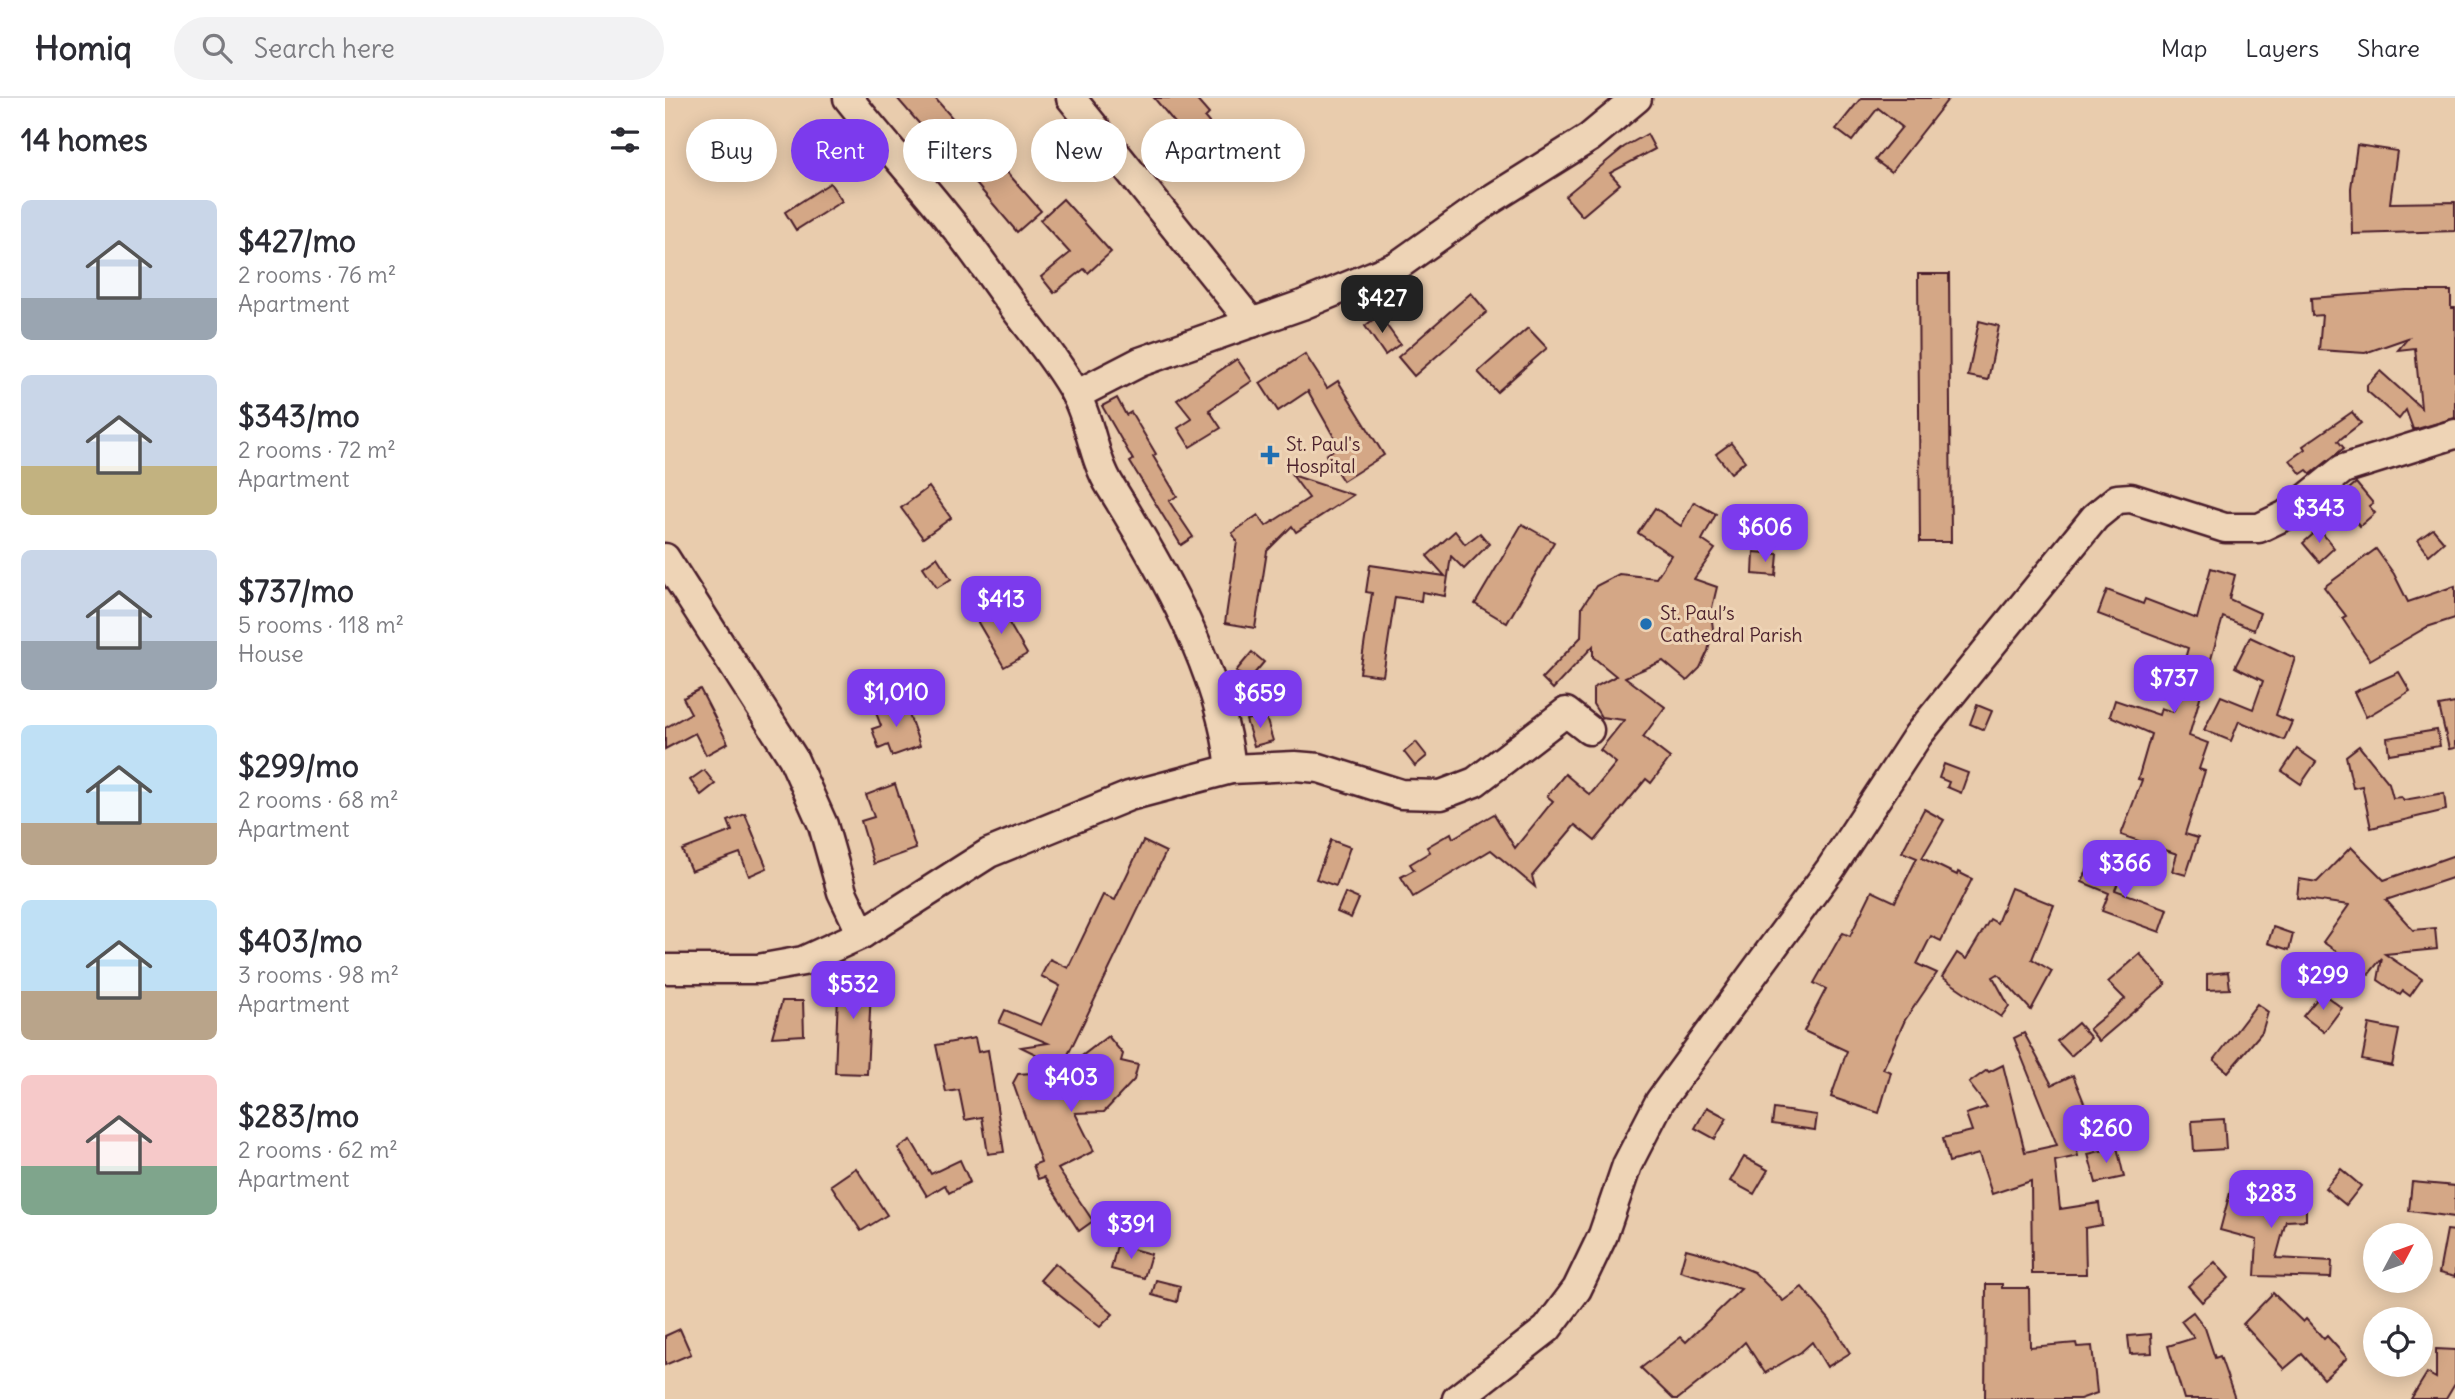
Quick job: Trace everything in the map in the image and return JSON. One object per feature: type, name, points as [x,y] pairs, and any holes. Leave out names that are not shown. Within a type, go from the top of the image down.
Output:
[{"type":"street","points":[[848,98],[889,151],[951,222],[1053,359],[1076,395],[1109,485],[1136,524],[1192,639],[1222,719],[1231,769]]},
{"type":"street","points":[[1071,98],[1252,323]]},
{"type":"street","points":[[1076,395],[1140,362],[1252,323],[1397,266],[1487,202],[1589,138],[1637,98]]},
{"type":"street","points":[[1457,1399],[1547,1329],[1577,1289],[1603,1235],[1627,1166],[1660,1101],[1831,868],[1918,735],[2095,517],[2117,499],[2131,498],[2225,528],[2259,528],[2286,515],[2343,469],[2455,434]]},
{"type":"street","points":[[665,558],[793,758],[823,825],[842,891],[862,934]]},
{"type":"street","points":[[665,968],[758,969],[803,961],[862,934],[989,853],[1033,833],[1129,796],[1231,769],[1319,768],[1401,794],[1441,795],[1475,782],[1566,712],[1589,730]]},
{"type":"building","points":[[897,98],[935,98],[953,119],[915,119]]},
{"type":"building","points":[[1154,98],[1195,98],[1209,114],[1206,119],[1172,119]]},
{"type":"building","points":[[1861,98],[1949,98],[1891,172],[1875,160],[1902,127],[1878,108],[1852,141],[1836,129]]},
{"type":"building","points":[[1647,134],[1655,149],[1610,173],[1620,184],[1582,216],[1565,196],[1624,147]]},
{"type":"building","points":[[2357,145],[2397,151],[2390,203],[2455,202],[2455,231],[2352,234],[2351,188]]},
{"type":"building","points":[[975,182],[1016,182],[1041,211],[1017,232]]},
{"type":"building","points":[[830,183],[842,201],[796,230],[785,212]]},
{"type":"building","points":[[1063,199],[1111,252],[1088,273],[1084,269],[1054,293],[1041,277],[1070,253],[1040,220]]},
{"type":"building","points":[[1918,274],[1949,274],[1951,542],[1920,542]]},
{"type":"building","points":[[2407,291],[2451,291],[2451,308],[2455,308],[2455,418],[2417,429],[2413,429],[2406,410],[2399,419],[2367,391],[2367,385],[2380,371],[2421,408],[2415,348],[2398,350],[2408,338],[2365,353],[2319,350],[2322,315],[2312,316],[2311,298]]},
{"type":"building","points":[[1471,293],[1487,312],[1414,376],[1398,357]]},
{"type":"building","points":[[1379,315],[1400,344],[1385,355],[1365,326]]},
{"type":"building","points":[[1979,321],[1999,326],[1988,380],[1968,376]]},
{"type":"building","points":[[1528,328],[1547,348],[1497,392],[1478,372]]},
{"type":"building","points":[[1305,354],[1327,388],[1338,381],[1384,455],[1343,481],[1326,455],[1339,446],[1308,391],[1278,411],[1260,383]]},
{"type":"building","points":[[1237,359],[1252,381],[1209,410],[1221,428],[1190,447],[1178,428],[1192,419],[1177,400]]},
{"type":"building","points":[[1117,398],[1126,415],[1131,412],[1177,496],[1169,501],[1193,537],[1181,545],[1130,462],[1133,460],[1102,406]]},
{"type":"building","points":[[2352,412],[2361,423],[2338,441],[2344,448],[2311,474],[2307,470],[2301,474],[2290,460],[2305,449],[2303,446]]},
{"type":"building","points":[[1731,443],[1745,461],[1731,473],[1716,454]]},
{"type":"building","points":[[1292,475],[1353,495],[1296,532],[1292,526],[1267,551],[1255,628],[1225,623],[1237,541],[1232,533],[1258,515],[1266,526],[1309,498]]},
{"type":"building","points":[[2356,483],[2373,503],[2369,506],[2375,513],[2360,526],[2337,499]]},
{"type":"building","points":[[929,487],[951,518],[923,538],[901,508]]},
{"type":"building","points":[[1694,502],[1716,514],[1702,540],[1715,549],[1694,579],[1717,587],[1711,612],[1713,629],[1708,651],[1700,668],[1687,681],[1663,661],[1625,677],[1665,707],[1643,737],[1670,758],[1651,783],[1646,779],[1595,841],[1575,825],[1532,876],[1535,887],[1491,850],[1413,897],[1401,877],[1414,870],[1410,864],[1430,852],[1427,847],[1451,833],[1453,838],[1494,814],[1515,848],[1553,801],[1547,796],[1565,774],[1590,795],[1616,763],[1600,750],[1624,720],[1601,717],[1593,704],[1593,688],[1616,676],[1593,657],[1593,646],[1553,689],[1542,678],[1581,637],[1582,607],[1596,586],[1619,574],[1656,578],[1671,555],[1638,533],[1655,508],[1681,526]]},
{"type":"building","points":[[1522,524],[1554,542],[1507,623],[1475,604]]},
{"type":"building","points":[[2319,529],[2334,548],[2319,562],[2303,543]]},
{"type":"building","points":[[2433,529],[2444,542],[2429,555],[2418,540]]},
{"type":"building","points":[[1455,531],[1465,544],[1480,533],[1489,544],[1464,569],[1451,556],[1445,596],[1422,592],[1421,601],[1395,597],[1383,676],[1360,673],[1372,593],[1366,592],[1370,565],[1445,576],[1427,556]]},
{"type":"building","points":[[2376,549],[2394,574],[2408,602],[2455,586],[2455,618],[2427,627],[2370,660],[2342,618],[2346,616],[2324,587]]},
{"type":"building","points":[[1754,552],[1778,554],[1776,576],[1753,574]]},
{"type":"building","points":[[937,557],[951,579],[937,588],[923,567]]},
{"type":"building","points":[[2211,568],[2235,575],[2229,599],[2260,613],[2254,630],[2223,617],[2189,736],[2208,743],[2199,769],[2205,771],[2185,834],[2198,838],[2186,875],[2172,871],[2177,854],[2121,835],[2142,780],[2138,779],[2151,734],[2110,716],[2115,700],[2159,715],[2161,708],[2173,712],[2188,678],[2180,676],[2188,648],[2098,614],[2107,590],[2143,604],[2145,599],[2197,619]]},
{"type":"building","points":[[999,606],[1027,654],[1004,667],[976,619]]},
{"type":"building","points":[[2250,637],[2295,658],[2276,715],[2292,722],[2284,740],[2239,721],[2231,741],[2204,730],[2221,696],[2253,709],[2263,681],[2235,667]]},
{"type":"building","points":[[1252,652],[1264,662],[1248,681],[1236,671]]},
{"type":"building","points":[[2399,672],[2410,691],[2366,717],[2354,692]]},
{"type":"building","points":[[700,689],[728,743],[706,755],[695,733],[665,749],[665,728],[691,713],[683,698]]},
{"type":"building","points":[[904,700],[920,746],[892,756],[888,745],[879,749],[872,729],[881,726],[875,710]]},
{"type":"building","points":[[2455,703],[2455,748],[2449,749],[2439,706]]},
{"type":"building","points":[[1977,705],[1992,711],[1984,730],[1970,724]]},
{"type":"building","points":[[1265,714],[1273,741],[1254,746],[1246,720]]},
{"type":"building","points":[[2437,730],[2440,746],[2389,754],[2387,738]]},
{"type":"building","points":[[1416,742],[1427,756],[1415,766],[1404,752]]},
{"type":"building","points":[[2359,746],[2389,783],[2393,798],[2401,797],[2404,800],[2444,793],[2446,810],[2371,828],[2362,786],[2353,788],[2346,756]]},
{"type":"building","points":[[2297,749],[2316,762],[2301,784],[2282,771]]},
{"type":"building","points":[[1944,764],[1968,773],[1961,793],[1947,787],[1949,782],[1939,778]]},
{"type":"building","points":[[704,770],[715,784],[701,795],[690,780]]},
{"type":"building","points":[[895,784],[916,849],[874,864],[861,821],[874,817],[866,795]]},
{"type":"building","points":[[1924,809],[1944,820],[1922,858],[1957,875],[1958,872],[1972,879],[1941,941],[1931,936],[1917,964],[1937,973],[1905,1020],[1883,1069],[1891,1072],[1879,1113],[1831,1097],[1847,1051],[1804,1031],[1826,989],[1814,983],[1843,933],[1850,936],[1872,891],[1895,902],[1917,858],[1902,852]]},
{"type":"building","points":[[745,814],[767,868],[749,876],[740,853],[691,871],[682,850],[732,831],[728,821]]},
{"type":"building","points":[[1331,840],[1350,847],[1336,886],[1316,879]]},
{"type":"building","points":[[1143,841],[1166,852],[1062,1067],[1021,1047],[1048,1043],[999,1023],[1005,1010],[1041,1025],[1060,986],[1041,976],[1050,959],[1068,968],[1103,895],[1115,900]]},
{"type":"building","points":[[2351,847],[2384,880],[2455,855],[2455,877],[2386,900],[2413,930],[2435,928],[2437,949],[2385,954],[2422,979],[2410,996],[2403,991],[2400,995],[2378,980],[2382,958],[2369,974],[2323,942],[2349,905],[2297,898],[2299,879],[2317,882]]},
{"type":"building","points":[[2090,863],[2121,876],[2115,890],[2168,909],[2160,932],[2102,911],[2109,893],[2082,882]]},
{"type":"building","points":[[2011,888],[2054,905],[2032,959],[2052,971],[2031,1010],[1998,974],[1993,977],[2009,1006],[2001,1017],[1942,977],[1957,953],[1966,959],[1990,919],[1997,923]]},
{"type":"building","points":[[1345,893],[1359,899],[1351,918],[1337,912]]},
{"type":"building","points":[[2273,927],[2293,934],[2289,950],[2268,943]]},
{"type":"building","points":[[2140,954],[2166,984],[2099,1041],[2089,1029],[2125,999],[2108,982]]},
{"type":"building","points":[[839,968],[872,969],[867,1074],[835,1073]]},
{"type":"building","points":[[2228,972],[2230,989],[2207,990],[2207,974]]},
{"type":"building","points":[[2322,993],[2342,1008],[2324,1032],[2303,1016]]},
{"type":"building","points":[[782,1001],[803,1001],[804,1035],[772,1037]]},
{"type":"building","points":[[2257,1004],[2268,1012],[2262,1032],[2228,1072],[2214,1060]]},
{"type":"building","points":[[2078,1023],[2091,1038],[2071,1056],[2057,1041]]},
{"type":"building","points":[[2369,1024],[2399,1030],[2392,1066],[2362,1060]]},
{"type":"building","points":[[2024,1033],[2052,1085],[2073,1075],[2087,1110],[2069,1117],[2078,1156],[2055,1161],[2060,1209],[2099,1203],[2102,1225],[2085,1228],[2086,1274],[2032,1274],[2031,1181],[1992,1194],[1979,1154],[1949,1162],[1943,1138],[1972,1131],[1966,1114],[1987,1107],[1969,1083],[1987,1070],[1989,1072],[2003,1065],[2025,1152],[2057,1145],[2014,1038]]},
{"type":"building","points":[[1108,1036],[1123,1054],[1121,1061],[1138,1065],[1134,1080],[1104,1112],[1075,1113],[1094,1151],[1058,1169],[1093,1221],[1079,1231],[1044,1177],[1038,1179],[1033,1165],[1041,1162],[1013,1083],[1018,1074],[1061,1071],[1059,1073],[1068,1070],[1065,1069]]},
{"type":"building","points":[[975,1038],[978,1052],[988,1050],[1004,1152],[988,1154],[982,1117],[965,1120],[959,1090],[946,1092],[936,1045]]},
{"type":"building","points":[[1707,1107],[1727,1118],[1715,1139],[1695,1128]]},
{"type":"building","points":[[1774,1109],[1817,1115],[1815,1130],[1772,1124]]},
{"type":"building","points":[[2224,1119],[2226,1149],[2194,1151],[2192,1121]]},
{"type":"building","points":[[911,1140],[931,1174],[960,1160],[970,1182],[949,1193],[945,1185],[927,1196],[898,1148]]},
{"type":"building","points":[[2117,1147],[2124,1177],[2096,1183],[2088,1154]]},
{"type":"building","points":[[1744,1157],[1768,1170],[1754,1194],[1730,1181]]},
{"type":"building","points":[[856,1168],[887,1215],[861,1231],[831,1185]]},
{"type":"building","points":[[2341,1169],[2361,1186],[2346,1205],[2325,1188]]},
{"type":"building","points":[[2412,1182],[2455,1186],[2455,1217],[2409,1211]]},
{"type":"building","points":[[2232,1185],[2280,1198],[2280,1191],[2306,1191],[2306,1220],[2286,1221],[2276,1258],[2332,1261],[2331,1278],[2255,1276],[2257,1240],[2220,1230]]},
{"type":"building","points":[[2447,1230],[2455,1231],[2455,1277],[2439,1273]]},
{"type":"building","points":[[1117,1245],[1151,1254],[1144,1278],[1111,1269]]},
{"type":"building","points":[[1686,1249],[1723,1259],[1754,1272],[1783,1301],[1802,1287],[1829,1319],[1850,1353],[1827,1367],[1812,1342],[1801,1352],[1765,1373],[1745,1342],[1678,1399],[1673,1399],[1641,1368],[1681,1337],[1686,1342],[1741,1289],[1680,1271]]},
{"type":"building","points":[[2215,1262],[2229,1278],[2202,1302],[2188,1286]]},
{"type":"building","points":[[1055,1263],[1113,1314],[1100,1327],[1040,1280]]},
{"type":"building","points":[[1156,1280],[1180,1286],[1177,1302],[1152,1295]]},
{"type":"building","points":[[1986,1284],[2002,1284],[2002,1288],[2029,1288],[2030,1347],[2076,1343],[2077,1347],[2092,1346],[2097,1393],[2080,1399],[1985,1399]]},
{"type":"building","points":[[2273,1293],[2303,1322],[2306,1319],[2324,1339],[2327,1336],[2347,1358],[2324,1379],[2302,1354],[2284,1369],[2243,1324]]},
{"type":"building","points":[[2193,1312],[2205,1328],[2215,1358],[2220,1356],[2235,1399],[2184,1399],[2168,1346],[2194,1338],[2181,1321]]},
{"type":"building","points":[[680,1329],[691,1354],[665,1365],[665,1336]]},
{"type":"building","points":[[2151,1334],[2152,1353],[2130,1354],[2128,1336]]},
{"type":"building","points":[[2436,1349],[2455,1350],[2455,1384],[2446,1399],[2411,1399],[2425,1377],[2436,1378]]},
{"type":"place","name":"St. Paul's Hospital","points":[[1270,455]]},
{"type":"place","name":"St. Paul’s Cathedral Parish","points":[[1646,624]]}]
